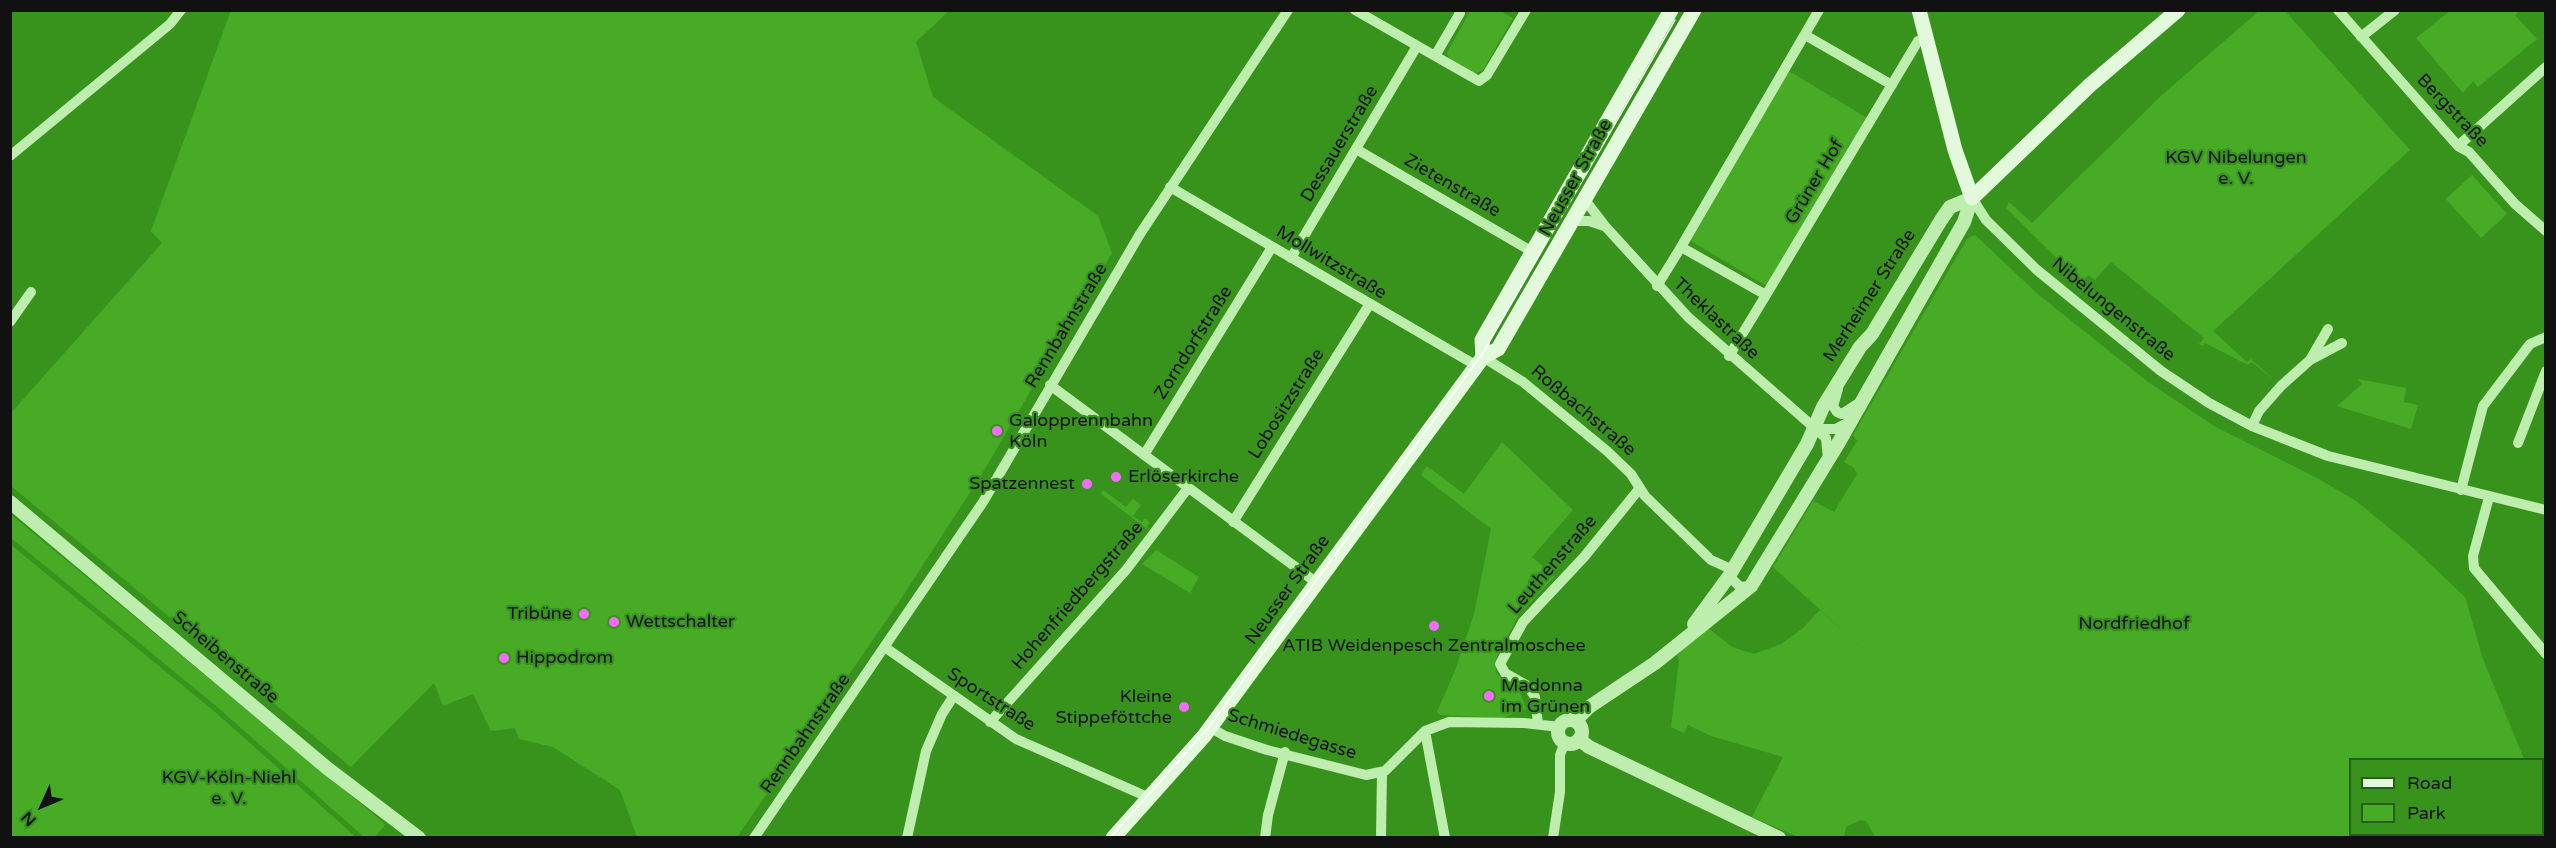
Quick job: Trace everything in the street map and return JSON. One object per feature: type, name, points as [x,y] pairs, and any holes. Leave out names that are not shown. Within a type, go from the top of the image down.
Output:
[{"type":"main road","name":"Neusser Straße","points":[[1480,362],[1482,340],[1671,10]]},
{"type":"main road","name":"Neusser Straße","points":[[1113,837],[1210,728],[1480,362],[1498,349],[1510,332],[1694,10]]},
{"type":"main road","points":[[1919,10],[1955,150],[1972,198]]},
{"type":"main road","name":"Merheimer Straße","points":[[1972,198],[2090,85],[2178,10]]},
{"type":"street","points":[[10,156],[170,24],[181,10]]},
{"type":"street","name":"Rennbahnstraße","points":[[754,837],[886,648],[983,502],[1050,385],[1170,187],[1288,10]]},
{"type":"street","points":[[1355,10],[1479,81],[1484,80],[1526,10]]},
{"type":"street","points":[[1657,286],[1682,247],[1819,10]]},
{"type":"street","name":"Bergstraße","points":[[2338,10],[2458,146],[2469,152],[2515,204],[2546,231]]},
{"type":"street","points":[[2361,37],[2395,10]]},
{"type":"street","points":[[1435,56],[1460,14]]},
{"type":"street","points":[[1805,35],[1892,85]]},
{"type":"street","name":"Grüner Hof","points":[[1730,356],[1918,41],[1925,38]]},
{"type":"street","name":"Dessauerstraße","points":[[1291,258],[1417,46]]},
{"type":"street","points":[[2458,146],[2546,68]]},
{"type":"street","name":"Zietenstraße","points":[[1356,149],[1531,251]]},
{"type":"street","name":"Mollwitzstraße","points":[[1170,187],[1369,305],[1480,362]]},
{"type":"street","name":"Merheimer Straße","points":[[1682,640],[1731,573],[1807,444],[1842,374],[1872,333],[1950,207],[1972,198]]},
{"type":"street","name":"Merheimer Straße","points":[[1575,721],[1589,706],[1655,663],[1751,586],[1828,459],[1964,222],[1972,198]]},
{"type":"street","name":"Nibelungenstraße","points":[[1972,198],[1986,220],[2084,311],[2161,371],[2209,403],[2252,426],[2328,456],[2546,510]]},
{"type":"street","name":"Theklastraße","points":[[1586,200],[1605,226],[1657,286],[1730,356],[1814,428]]},
{"type":"street","points":[[1574,221],[1589,221],[1605,226]]},
{"type":"street","name":"Zorndorfstraße","points":[[1144,455],[1272,247]]},
{"type":"street","points":[[1682,247],[1766,295]]},
{"type":"street","points":[[10,322],[31,292]]},
{"type":"street","name":"Lobositzstraße","points":[[1233,522],[1369,305]]},
{"type":"street","points":[[2310,360],[2328,329]]},
{"type":"street","points":[[2461,490],[2483,406],[2530,344],[2546,337]]},
{"type":"street","points":[[2252,426],[2259,411],[2281,386],[2310,360],[2342,343]]},
{"type":"street","name":"Roßbachstraße","points":[[1480,362],[1523,382],[1570,419],[1631,474],[1640,488],[1711,560],[1731,573]]},
{"type":"street","points":[[2518,443],[2546,371]]},
{"type":"street","points":[[1842,374],[1833,406],[1837,412],[1842,414],[1849,411],[1861,401]]},
{"type":"street","points":[[1050,385],[1317,583]]},
{"type":"street","points":[[1814,428],[1826,431],[1849,422]]},
{"type":"street","points":[[1814,428],[1826,438],[1828,459]]},
{"type":"street","name":"Hohenfriedbergstraße","points":[[990,722],[1126,570],[1188,488]]},
{"type":"street","name":"Leuthenstraße","points":[[1538,724],[1535,697],[1528,686],[1505,673],[1500,664],[1523,622],[1584,557],[1640,488]]},
{"type":"street","points":[[2489,497],[2474,556],[2474,568],[2546,654]]},
{"type":"street","name":"Scheibenstraße","points":[[10,502],[327,768],[420,837]]},
{"type":"street","points":[[1731,573],[1740,587],[1751,586]]},
{"type":"street","name":"Sportstraße","points":[[886,648],[1016,739],[1150,798]]},
{"type":"street","points":[[907,837],[926,751],[942,714],[953,697]]},
{"type":"street","points":[[1381,837],[1382,772],[1425,731],[1456,721],[1560,727]]},
{"type":"street","points":[[1554,837],[1560,792],[1560,755],[1572,741],[1581,729],[1575,721],[1564,722],[1560,727],[1560,737],[1572,741],[1589,747],[1779,837]]},
{"type":"street","name":"Schmiedegasse","points":[[1210,728],[1257,747],[1285,752],[1357,773],[1382,772]]},
{"type":"street","points":[[1425,731],[1445,837]]},
{"type":"street","points":[[1265,837],[1268,815],[1285,752]]},
{"type":"green space","points":[[231,10],[949,11],[916,42],[933,97],[1098,216],[1112,253],[980,477],[899,602],[737,837],[637,837],[620,790],[553,747],[519,739],[515,728],[491,731],[473,694],[443,706],[434,683],[351,767],[11,486],[11,413],[162,243],[151,231]]},
{"type":"green space","points":[[2520,10],[2515,15],[2537,39],[2478,87],[2473,81],[2463,93],[2416,38],[2450,11]]},
{"type":"green space","points":[[1470,11],[1500,11],[1513,18],[1483,70],[1475,74],[1449,59],[1447,53]]},
{"type":"green space","name":"KGV Nibelungen e. V.","points":[[2259,11],[2285,11],[2410,150],[2213,331],[2247,362],[2251,359],[2275,381],[2252,362],[2248,365],[2205,343],[2203,346],[2199,344],[2204,338],[2111,262],[2095,280],[2088,275],[2083,280],[2079,280],[2006,208],[2009,202],[2032,223],[2163,94]]},
{"type":"green space","points":[[1787,70],[1867,118],[1768,287],[1691,241]]},
{"type":"green space","points":[[2472,175],[2507,214],[2481,238],[2446,199]]},
{"type":"green space","name":"Nordfriedhof","points":[[1975,235],[2040,296],[2148,382],[2214,426],[2317,478],[2356,501],[2410,545],[2465,597],[2483,659],[2524,758],[2349,758],[2349,836],[2544,837],[1876,838],[1866,821],[1860,820],[1846,827],[1844,837],[1798,837],[1752,817],[1783,757],[1711,736],[1688,725],[1684,733],[1671,727],[1679,661],[1677,655],[1707,627],[1732,647],[1754,654],[1781,644],[1802,629],[1820,610],[1893,676],[1773,567],[1813,501],[1834,512],[1857,474],[1854,468],[1844,462],[1857,441],[1853,435],[1967,239]]},
{"type":"green space","points":[[2358,379],[2406,388],[2404,402],[2418,405],[2411,429],[2337,406],[2362,384]]},
{"type":"green space","points":[[1502,442],[1573,510],[1532,557],[1555,576],[1518,616],[1495,661],[1496,673],[1520,692],[1526,709],[1502,718],[1440,715],[1437,712],[1456,668],[1474,614],[1491,529],[1421,475],[1427,466],[1464,494]]},
{"type":"green space","points":[[1103,490],[1126,507],[1133,499],[1141,505],[1133,516],[1142,522],[1145,518],[1149,522],[1147,529],[1101,494]]},
{"type":"green space","points":[[10,514],[384,823],[385,825],[375,837],[364,837],[215,705],[11,538]]},
{"type":"green space","name":"KGV-Köln-Niehl e. V.","points":[[10,544],[215,712],[356,837],[11,837]]},
{"type":"green space","points":[[1156,550],[1199,577],[1190,593],[1142,564]]},
{"type":"tram line","points":[[1110,838],[1209,727],[1483,353],[1675,20]]},
{"type":"place","name":"Galopprennbahn Köln","points":[[997,431]]},
{"type":"place","name":"Erlöserkirche","points":[[1116,477]]},
{"type":"place","name":"Spatzennest","points":[[1087,484]]},
{"type":"place","name":"Tribüne","points":[[584,614]]},
{"type":"place","name":"Wettschalter","points":[[614,622]]},
{"type":"place","name":"ATIB Weidenpesch Zentralmoschee","points":[[1434,626]]},
{"type":"place","name":"Hippodrom","points":[[504,658]]},
{"type":"place","name":"Madonna im Grünen","points":[[1489,696]]},
{"type":"place","name":"Kleine Stippeföttche","points":[[1184,707]]}]
